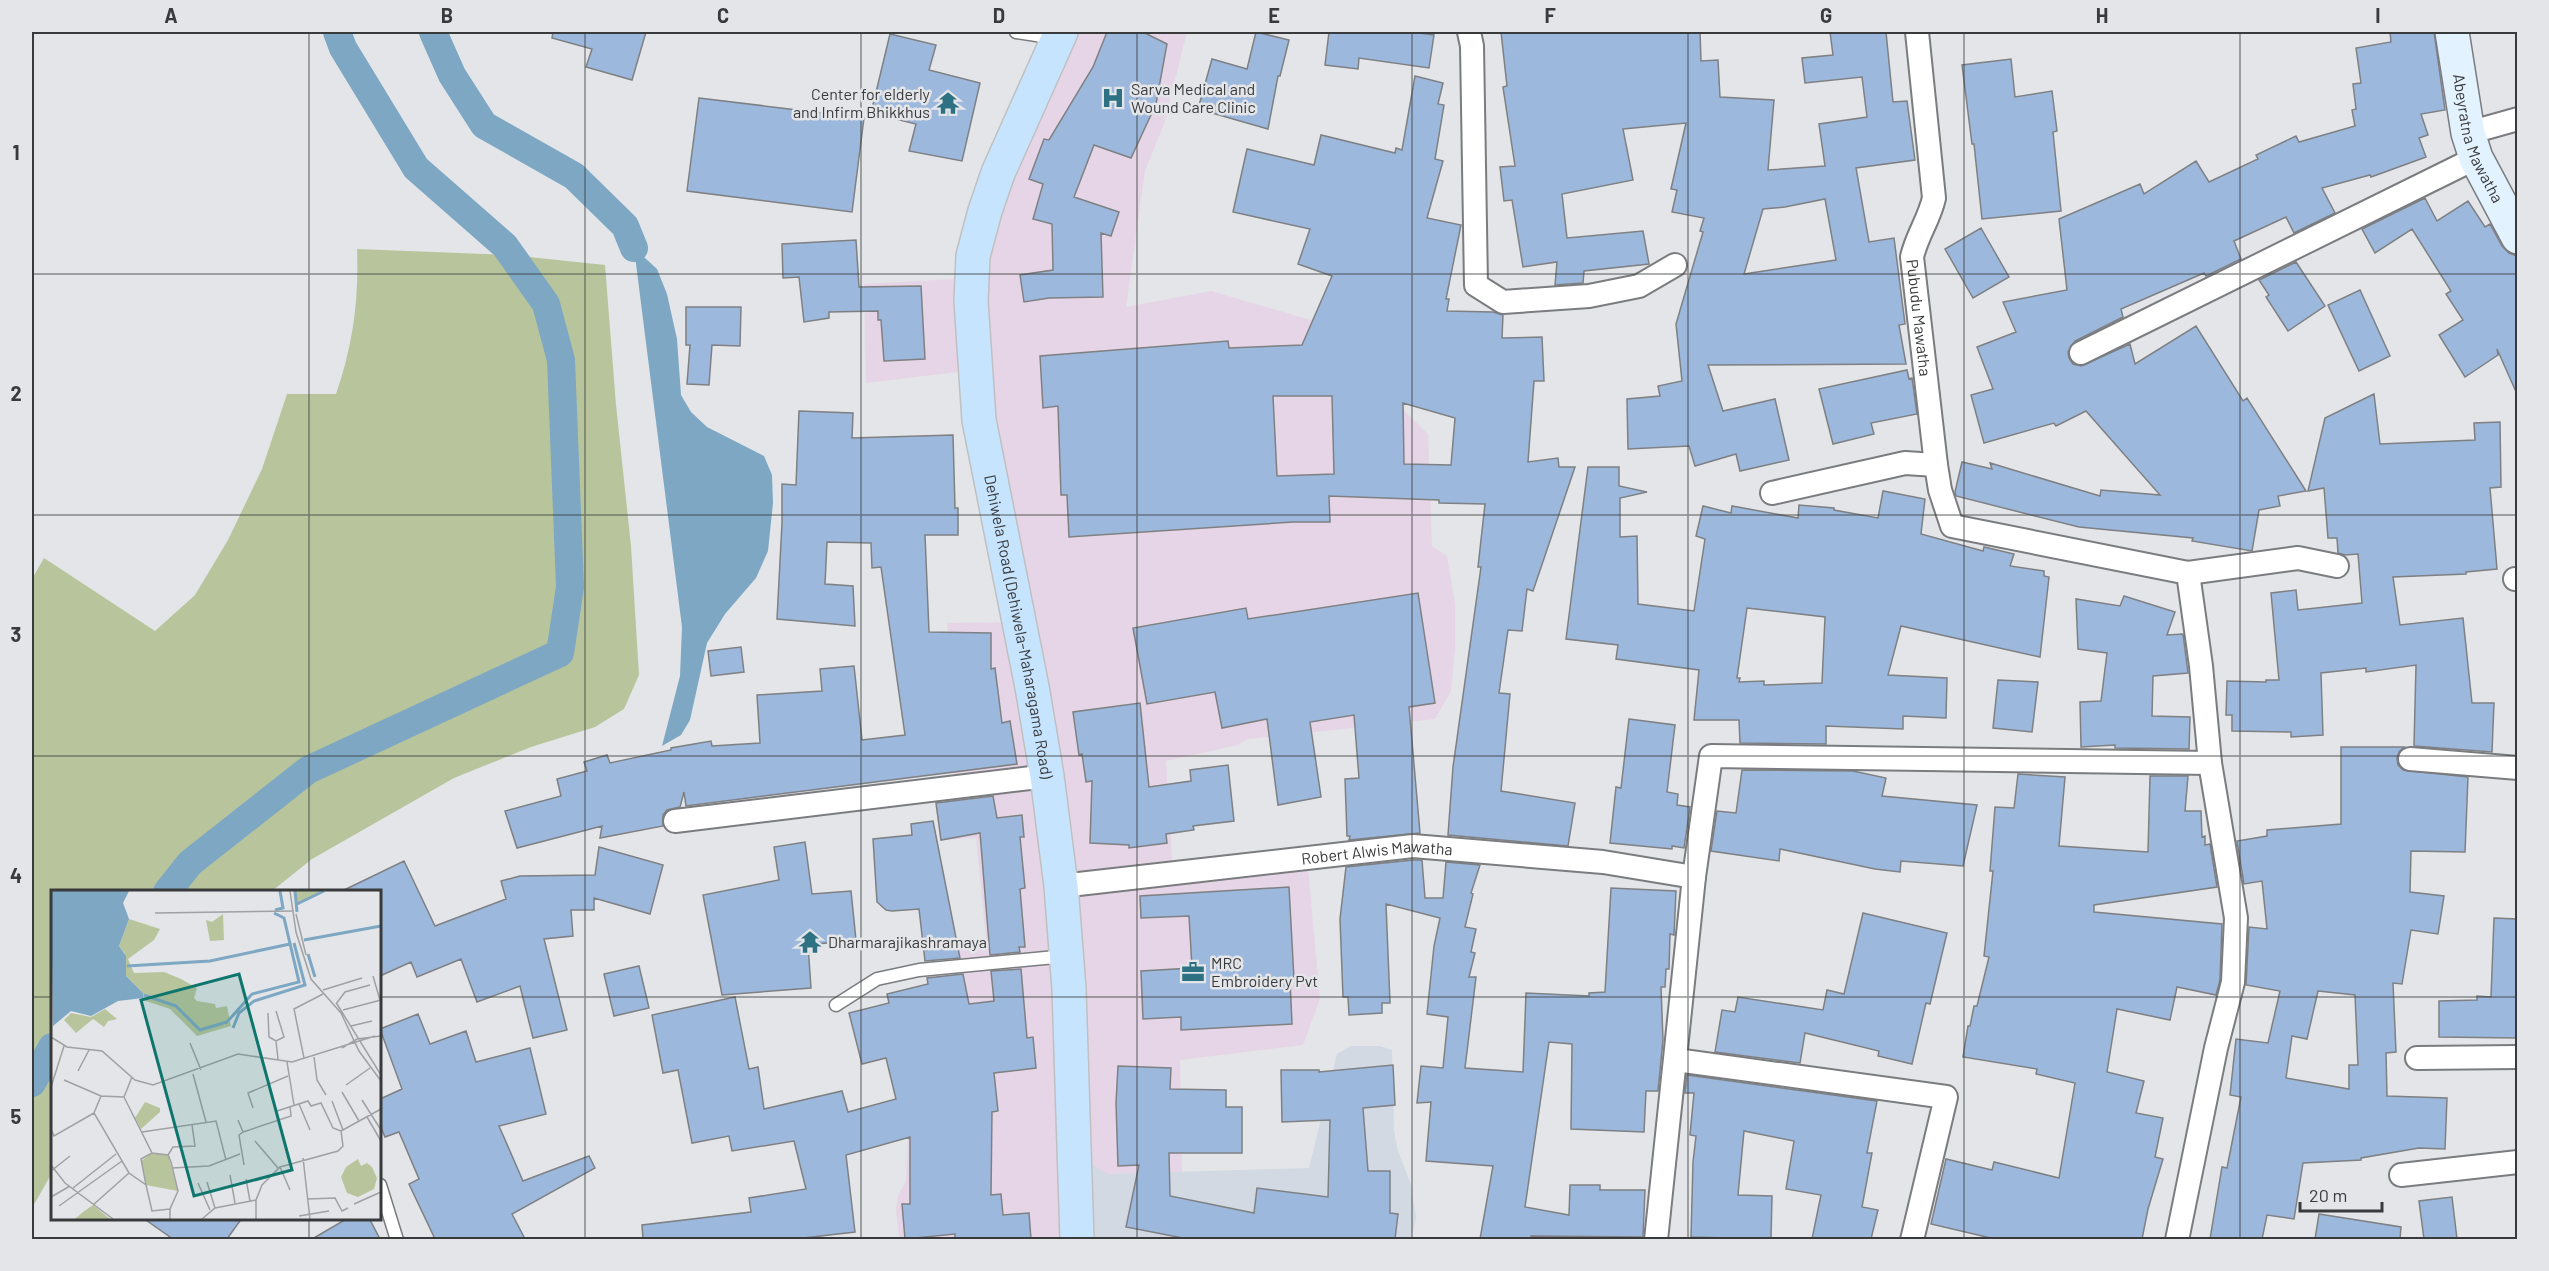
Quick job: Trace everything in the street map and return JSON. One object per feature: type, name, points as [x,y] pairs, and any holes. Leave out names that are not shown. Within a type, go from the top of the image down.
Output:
[{"type":"main road","name":"Dehiwela Road (Dehiwela-Maharagama Road)","points":[[1059,35],[998,173],[985,211],[973,256],[971,301],[979,420],[1032,687],[1047,776],[1061,886],[1067,956],[1077,1239]]},
{"type":"street","points":[[1469,32],[1472,46],[1476,285],[1503,302],[1589,296],[1639,286],[1675,265]]},
{"type":"street","name":"Pubudu Mawatha","points":[[1917,32],[1934,198],[1929,219],[1917,235],[1912,257],[1936,465],[1940,490],[1952,526],[2188,573]]},
{"type":"street","name":"Abeyratna Mawatha","points":[[2452,32],[2472,146],[2514,224]]},
{"type":"street","points":[[2081,353],[2472,146],[2517,119]]},
{"type":"street","points":[[1772,493],[1905,464],[1936,465]]},
{"type":"street","points":[[2177,1239],[2216,1048],[2232,982],[2236,918],[2210,763],[2201,666],[2188,573],[2298,558],[2337,566]]},
{"type":"street","points":[[1656,1239],[1694,877],[1711,756],[2210,763]]},
{"type":"street","points":[[2410,759],[2517,768]]},
{"type":"street","points":[[675,821],[1047,776]]},
{"type":"street","name":"Robert Alwis Mawatha","points":[[1061,886],[1413,846],[1603,862],[1694,877]]},
{"type":"street","points":[[2417,1058],[2517,1057]]},
{"type":"street","points":[[1676,1060],[1946,1097],[1912,1239]]},
{"type":"street","points":[[2401,1175],[2517,1162]]},
{"type":"lane","points":[[1016,32],[1059,35]]},
{"type":"lane","points":[[836,1005],[877,979],[919,970],[1067,956]]},
{"type":"lane","points":[[381,1188],[397,1239]]},
{"type":"shaded area","points":[[1016,32],[1187,32],[1164,124],[1145,171],[1126,307],[1211,291],[1311,320],[1428,434],[1432,546],[1447,556],[1455,604],[1455,648],[1451,691],[1435,719],[1248,739],[1238,745],[1166,761],[1173,873],[1307,858],[1320,999],[1303,1045],[1180,1060],[1182,1172],[1108,1174],[1077,1239],[899,1239],[896,1209],[898,1196],[906,1181],[908,1138],[944,1134],[946,1017],[953,967],[952,946],[986,938],[976,838],[940,840],[934,791],[956,788],[951,747],[951,669],[947,623],[1018,622],[974,370],[866,383],[864,284],[972,278],[1057,38]]},
{"type":"shaded area","points":[[1351,1046],[1380,1046],[1392,1050],[1394,1131],[1398,1151],[1411,1185],[1416,1218],[1411,1239],[1077,1239],[1075,1156],[1108,1174],[1309,1168],[1337,1054]]},
{"type":"green space","points":[[357,249],[510,255],[605,265],[616,405],[631,546],[639,675],[624,709],[595,727],[531,747],[454,778],[312,859],[273,890],[51,890],[51,1175],[32,1208],[32,579],[44,558],[155,631],[195,595],[228,540],[262,469],[287,394],[336,394],[351,340],[357,286]]},
{"type":"water","points":[[634,248],[657,269],[667,294],[677,339],[681,395],[691,412],[707,427],[764,456],[772,475],[773,503],[768,551],[756,578],[725,614],[707,643],[690,720],[681,735],[662,746],[680,676],[682,627]]},
{"type":"building","points":[[553,32],[646,32],[632,80],[586,67],[592,49],[552,38]]},
{"type":"building","points":[[1107,32],[1143,32],[1167,44],[1156,104],[1131,158],[1094,145],[1074,197],[1119,212],[1111,236],[1101,233],[1103,297],[1049,298],[1024,302],[1020,275],[1053,270],[1052,224],[1033,219],[1043,184],[1029,179],[1044,139],[1049,140],[1093,67]]},
{"type":"building","points":[[1256,32],[1289,40],[1280,76],[1278,76],[1268,129],[1198,109],[1212,59],[1247,69]]},
{"type":"building","points":[[1329,32],[1413,32],[1434,35],[1429,68],[1359,58],[1358,69],[1325,65]]},
{"type":"building","points":[[1501,32],[1700,32],[1701,61],[1718,60],[1720,97],[1774,100],[1768,170],[1825,166],[1819,124],[1867,117],[1862,77],[1805,83],[1802,58],[1833,55],[1830,32],[1886,32],[1893,102],[1907,101],[1915,160],[1856,168],[1869,242],[1894,238],[1905,324],[1899,325],[1906,364],[1708,365],[1723,411],[1775,399],[1789,460],[1740,471],[1736,454],[1695,466],[1689,446],[1628,449],[1627,399],[1660,396],[1658,386],[1682,381],[1676,324],[1703,232],[1700,231],[1704,218],[1672,212],[1677,190],[1671,189],[1686,123],[1623,129],[1633,180],[1562,194],[1567,238],[1643,231],[1649,264],[1584,271],[1583,283],[1555,285],[1557,262],[1523,267],[1512,200],[1504,201],[1500,167],[1515,166],[1503,87],[1507,86]],"holes":[[[1825,199],[1836,260],[1744,274],[1763,209]]]},
{"type":"building","points":[[2390,32],[2434,32],[2445,110],[2421,114],[2428,135],[2419,138],[2426,157],[2371,177],[2370,175],[2322,188],[2335,213],[2294,233],[2286,217],[2234,241],[2241,259],[2206,276],[2204,273],[2121,309],[2123,317],[2075,341],[2068,352],[2073,364],[2081,366],[2130,344],[2135,364],[2196,326],[2243,401],[2247,398],[2306,491],[2278,496],[2280,506],[2259,510],[2252,551],[2192,541],[2193,538],[2079,527],[1956,496],[1962,462],[1992,469],[1990,463],[2100,496],[2101,490],[2160,495],[2086,411],[2056,426],[2054,423],[1984,443],[1971,395],[1993,389],[1977,347],[2016,332],[2003,302],[2067,290],[2059,219],[2140,184],[2144,194],[2196,161],[2209,182],[2258,159],[2256,155],[2296,136],[2299,142],[2355,126],[2352,110],[2356,109],[2353,84],[2361,83],[2356,48],[2391,42]]},
{"type":"building","points":[[890,34],[936,45],[929,70],[980,83],[962,161],[909,151],[916,124],[871,113]]},
{"type":"building","points":[[2011,59],[2015,97],[2052,91],[2057,131],[2053,132],[2061,211],[1982,219],[1962,65]]},
{"type":"building","points":[[1415,76],[1443,83],[1438,104],[1444,105],[1435,159],[1443,161],[1427,218],[1461,225],[1446,299],[1449,299],[1447,311],[1493,312],[1503,315],[1502,338],[1542,337],[1544,381],[1534,381],[1528,462],[1558,458],[1559,467],[1575,467],[1533,591],[1527,589],[1522,631],[1508,630],[1499,693],[1510,694],[1501,791],[1575,803],[1568,846],[1448,835],[1453,767],[1481,567],[1478,567],[1485,504],[1329,496],[1330,522],[1293,522],[1069,537],[1067,495],[1061,495],[1058,406],[1043,408],[1040,356],[1228,341],[1229,348],[1302,345],[1332,276],[1298,264],[1310,229],[1233,212],[1247,149],[1314,165],[1321,135],[1395,153],[1396,148],[1402,150]],"holes":[[[1273,396],[1332,396],[1334,474],[1277,476]],[[1403,403],[1455,418],[1451,465],[1404,464]]]},
{"type":"building","points":[[699,98],[864,118],[852,212],[687,191]]},
{"type":"building","points":[[2425,198],[2437,221],[2468,201],[2485,227],[2490,224],[2502,246],[2509,253],[2517,256],[2517,394],[2497,349],[2498,355],[2465,377],[2439,335],[2463,320],[2446,294],[2451,291],[2412,229],[2375,253],[2362,229]]},
{"type":"building","points":[[1981,228],[2009,277],[1973,298],[1945,249]]},
{"type":"building","points":[[856,240],[859,287],[921,286],[925,359],[884,361],[881,320],[878,320],[878,311],[829,312],[829,318],[804,322],[799,277],[783,278],[782,244]]},
{"type":"building","points":[[2296,262],[2325,306],[2288,331],[2266,297],[2269,295],[2259,280]]},
{"type":"building","points":[[2360,290],[2390,356],[2359,371],[2328,305]]},
{"type":"building","points":[[686,307],[741,307],[740,346],[712,345],[709,385],[687,384],[690,345],[686,345]]},
{"type":"building","points":[[1907,370],[1909,379],[1912,378],[1917,414],[1871,423],[1874,434],[1833,444],[1819,389]]},
{"type":"building","points":[[2374,394],[2380,444],[2475,440],[2474,423],[2500,422],[2501,487],[2490,488],[2497,569],[2466,572],[2466,574],[2393,577],[2400,625],[2463,618],[2472,703],[2494,703],[2492,752],[2414,746],[2416,665],[2366,672],[2366,668],[2321,673],[2323,735],[2291,737],[2291,732],[2232,731],[2232,715],[2226,715],[2227,681],[2279,680],[2271,593],[2296,590],[2298,610],[2362,603],[2358,554],[2338,553],[2337,538],[2328,538],[2324,488],[2308,491],[2325,418]]},
{"type":"building","points":[[799,411],[853,413],[852,438],[953,435],[958,535],[925,535],[929,632],[991,633],[991,669],[995,668],[1002,723],[1010,721],[1017,764],[686,806],[684,792],[680,807],[667,810],[663,815],[663,826],[600,838],[602,826],[517,848],[505,811],[561,796],[557,779],[587,771],[584,762],[607,755],[610,763],[711,741],[712,746],[760,743],[757,695],[822,691],[820,669],[854,666],[862,740],[905,735],[881,567],[872,568],[871,543],[827,542],[825,584],[853,586],[855,626],[777,619],[782,484],[796,485]]},
{"type":"building","points":[[1588,467],[1619,467],[1619,486],[1647,492],[1620,498],[1620,537],[1637,536],[1638,604],[1694,611],[1705,539],[1696,536],[1703,506],[1731,513],[1732,506],[1798,518],[1799,505],[1834,508],[1834,510],[1878,518],[1883,491],[1925,499],[1921,534],[1983,551],[1984,547],[2014,554],[2010,566],[2044,571],[2044,576],[2049,577],[2040,657],[1901,626],[1888,675],[1947,678],[1946,718],[1903,716],[1903,729],[1826,726],[1826,744],[1740,743],[1739,720],[1694,720],[1699,670],[1616,659],[1618,645],[1566,639]],"holes":[[[1747,608],[1825,617],[1822,683],[1764,685],[1764,681],[1739,682],[1740,678],[1737,678]]]},
{"type":"building","points":[[1418,593],[1435,703],[1409,707],[1420,833],[1349,840],[1345,779],[1359,778],[1354,715],[1310,722],[1321,797],[1278,805],[1267,719],[1222,728],[1215,692],[1147,704],[1133,628],[1246,608],[1248,619]]},
{"type":"building","points":[[2124,596],[2175,612],[2167,635],[2183,634],[2188,673],[2153,676],[2152,716],[2190,717],[2189,749],[2115,748],[2115,745],[2081,747],[2080,702],[2101,701],[2107,653],[2078,649],[2076,599],[2120,606]]},
{"type":"building","points":[[741,647],[744,672],[711,676],[708,651]]},
{"type":"building","points":[[1998,680],[2038,682],[2032,732],[1993,728]]},
{"type":"building","points":[[1140,703],[1149,787],[1191,781],[1190,770],[1228,765],[1234,821],[1193,826],[1194,830],[1166,834],[1167,843],[1129,848],[1129,845],[1090,843],[1092,781],[1086,782],[1082,754],[1079,755],[1073,712]]},
{"type":"building","points":[[1629,719],[1675,725],[1667,792],[1678,794],[1677,805],[1690,807],[1684,848],[1672,846],[1672,849],[1610,843],[1616,787],[1621,788]]},
{"type":"building","points":[[2341,747],[2404,747],[2397,758],[2398,765],[2403,770],[2468,777],[2465,852],[2411,851],[2410,892],[2444,896],[2438,934],[2411,930],[2402,984],[2393,983],[2396,1052],[2386,1053],[2387,1096],[2447,1098],[2445,1149],[2419,1148],[2361,1158],[2361,1160],[2303,1163],[2294,1219],[2267,1215],[2262,1239],[2210,1239],[2222,1167],[2227,1168],[2241,1097],[2230,1095],[2236,1039],[2268,1043],[2280,991],[2246,985],[2249,927],[2267,929],[2262,881],[2244,884],[2237,841],[2267,836],[2267,830],[2341,824]],"holes":[[[2318,991],[2355,995],[2358,1065],[2349,1065],[2349,1089],[2286,1078],[2292,1036],[2307,1039]]]},
{"type":"building","points":[[1742,770],[1853,771],[1886,778],[1882,796],[1977,805],[1963,866],[1901,861],[1900,872],[1780,849],[1779,861],[1711,851],[1717,811],[1736,813]]},
{"type":"building","points":[[2018,774],[2065,777],[2059,846],[2148,852],[2150,776],[2188,776],[2185,811],[2201,811],[2202,837],[2205,836],[2205,845],[2210,844],[2217,887],[2094,905],[2094,912],[2222,924],[2220,980],[2216,995],[2177,987],[2170,1020],[2117,1009],[2107,1072],[2144,1081],[2136,1113],[2163,1118],[2155,1157],[2163,1159],[2148,1209],[2142,1239],[1995,1239],[1931,1224],[1946,1159],[1992,1170],[1994,1162],[2059,1178],[2075,1083],[2036,1074],[2037,1069],[1963,1057],[1968,1026],[1970,1026],[1974,1006],[1977,1006],[1989,957],[1984,956],[1993,871],[1990,871],[1995,807],[2014,808]]},
{"type":"building","points":[[993,796],[997,818],[1022,815],[1024,837],[1020,837],[1025,888],[1020,889],[1025,947],[1019,947],[1020,952],[990,955],[980,833],[941,840],[936,803]]},
{"type":"building","points":[[933,821],[960,958],[925,961],[919,909],[886,910],[877,902],[873,839],[912,835],[911,824]]},
{"type":"building","points":[[805,842],[812,894],[851,891],[856,940],[808,945],[811,988],[722,995],[703,895],[779,880],[774,847]]},
{"type":"building","points":[[599,847],[663,865],[650,914],[594,898],[594,910],[571,910],[573,936],[544,939],[567,1030],[533,1038],[520,986],[477,1002],[461,959],[417,977],[411,962],[381,976],[381,890],[344,890],[404,861],[435,926],[506,899],[501,881],[520,876],[595,875]]},
{"type":"building","points":[[1422,860],[1425,898],[1443,898],[1446,862],[1480,865],[1471,893],[1473,894],[1465,927],[1476,929],[1471,952],[1475,953],[1469,977],[1476,977],[1465,1068],[1523,1072],[1526,993],[1589,996],[1589,993],[1605,992],[1611,888],[1676,891],[1674,935],[1670,934],[1669,969],[1666,969],[1665,987],[1661,987],[1663,1040],[1658,1091],[1646,1091],[1644,1132],[1571,1129],[1572,1044],[1549,1042],[1525,1207],[1569,1215],[1570,1185],[1600,1185],[1600,1190],[1645,1190],[1643,1237],[1531,1236],[1531,1239],[1480,1239],[1493,1166],[1426,1161],[1431,1102],[1417,1103],[1421,1066],[1443,1068],[1448,1017],[1427,1014],[1434,946],[1440,918],[1386,904],[1390,1003],[1382,1003],[1382,1013],[1349,1015],[1348,997],[1343,997],[1340,919],[1346,867]]},
{"type":"building","points":[[1289,887],[1294,979],[1290,979],[1292,1024],[1181,1030],[1181,1017],[1143,1019],[1141,971],[1192,968],[1189,916],[1141,918],[1140,896]]},
{"type":"building","points":[[1863,913],[1947,933],[1930,1004],[1926,1003],[1912,1064],[1878,1056],[1879,1051],[1805,1033],[1800,1063],[1715,1052],[1722,1010],[1735,1012],[1738,997],[1823,1010],[1827,990],[1844,994]]},
{"type":"building","points":[[2494,918],[2517,919],[2517,1038],[2439,1037],[2439,1001],[2477,1000],[2477,996],[2491,997]]},
{"type":"building","points":[[639,966],[649,1008],[614,1016],[604,974]]},
{"type":"building","points":[[1021,969],[1027,1038],[1033,1037],[1036,1068],[994,1073],[998,1111],[992,1112],[991,1195],[1001,1194],[1003,1215],[1029,1213],[1031,1239],[955,1239],[955,1234],[905,1239],[902,1204],[910,1204],[910,1137],[846,1155],[855,1232],[795,1239],[643,1239],[642,1225],[751,1212],[749,1198],[806,1189],[794,1141],[732,1151],[729,1136],[692,1143],[678,1070],[663,1073],[652,1015],[735,997],[749,1069],[758,1067],[764,1109],[842,1091],[848,1112],[896,1099],[886,1058],[862,1064],[849,1013],[889,1003],[887,994],[928,984],[927,978],[963,974],[969,1004],[994,1001],[991,971]]},
{"type":"building","points":[[418,1014],[430,1044],[466,1031],[476,1062],[530,1048],[546,1114],[499,1126],[523,1181],[589,1156],[595,1168],[512,1214],[525,1239],[435,1239],[409,1184],[419,1179],[399,1132],[385,1137],[381,1127],[381,1099],[402,1089],[381,1029]]},
{"type":"building","points":[[1393,1065],[1395,1105],[1363,1108],[1368,1171],[1390,1171],[1390,1213],[1398,1214],[1395,1239],[1188,1239],[1126,1227],[1139,1165],[1118,1166],[1116,1103],[1118,1066],[1171,1068],[1170,1089],[1226,1090],[1226,1107],[1242,1107],[1242,1153],[1169,1153],[1170,1196],[1254,1213],[1257,1188],[1328,1197],[1330,1120],[1282,1122],[1281,1070],[1319,1070],[1319,1072]]},
{"type":"building","points":[[1687,1075],[1877,1101],[1867,1153],[1872,1153],[1862,1207],[1878,1210],[1871,1239],[1812,1239],[1821,1195],[1786,1189],[1794,1141],[1744,1131],[1738,1195],[1772,1196],[1771,1239],[1691,1237],[1696,1136],[1690,1135],[1694,1093],[1685,1093]]},
{"type":"building","points":[[2452,1197],[2457,1239],[2424,1239],[2419,1201]]},
{"type":"building","points":[[2319,1214],[2401,1227],[2400,1239],[2315,1239]]},
{"type":"building","points":[[146,1220],[241,1220],[227,1239],[173,1239]]},
{"type":"building","points":[[345,1220],[370,1220],[380,1239],[312,1239]]},
{"type":"waterway","points":[[169,890],[190,863],[308,770],[560,653],[570,587],[561,360],[546,304],[505,246],[416,168],[343,48],[337,32]]},
{"type":"waterway","points":[[433,32],[452,75],[484,125],[574,176],[625,226],[634,248]]},
{"type":"waterway","points":[[32,1083],[51,1049]]},
{"type":"place","name":"Sarva Medical and Wound Care Clinic","points":[[1113,98]]},
{"type":"place","name":"Center for elderly and Infirm Bhikkhus","points":[[948,103]]},
{"type":"place","name":"Dharmarajikashramaya","points":[[810,942]]},
{"type":"place","name":"MRC Embroidery Pvt","points":[[1193,972]]}]
